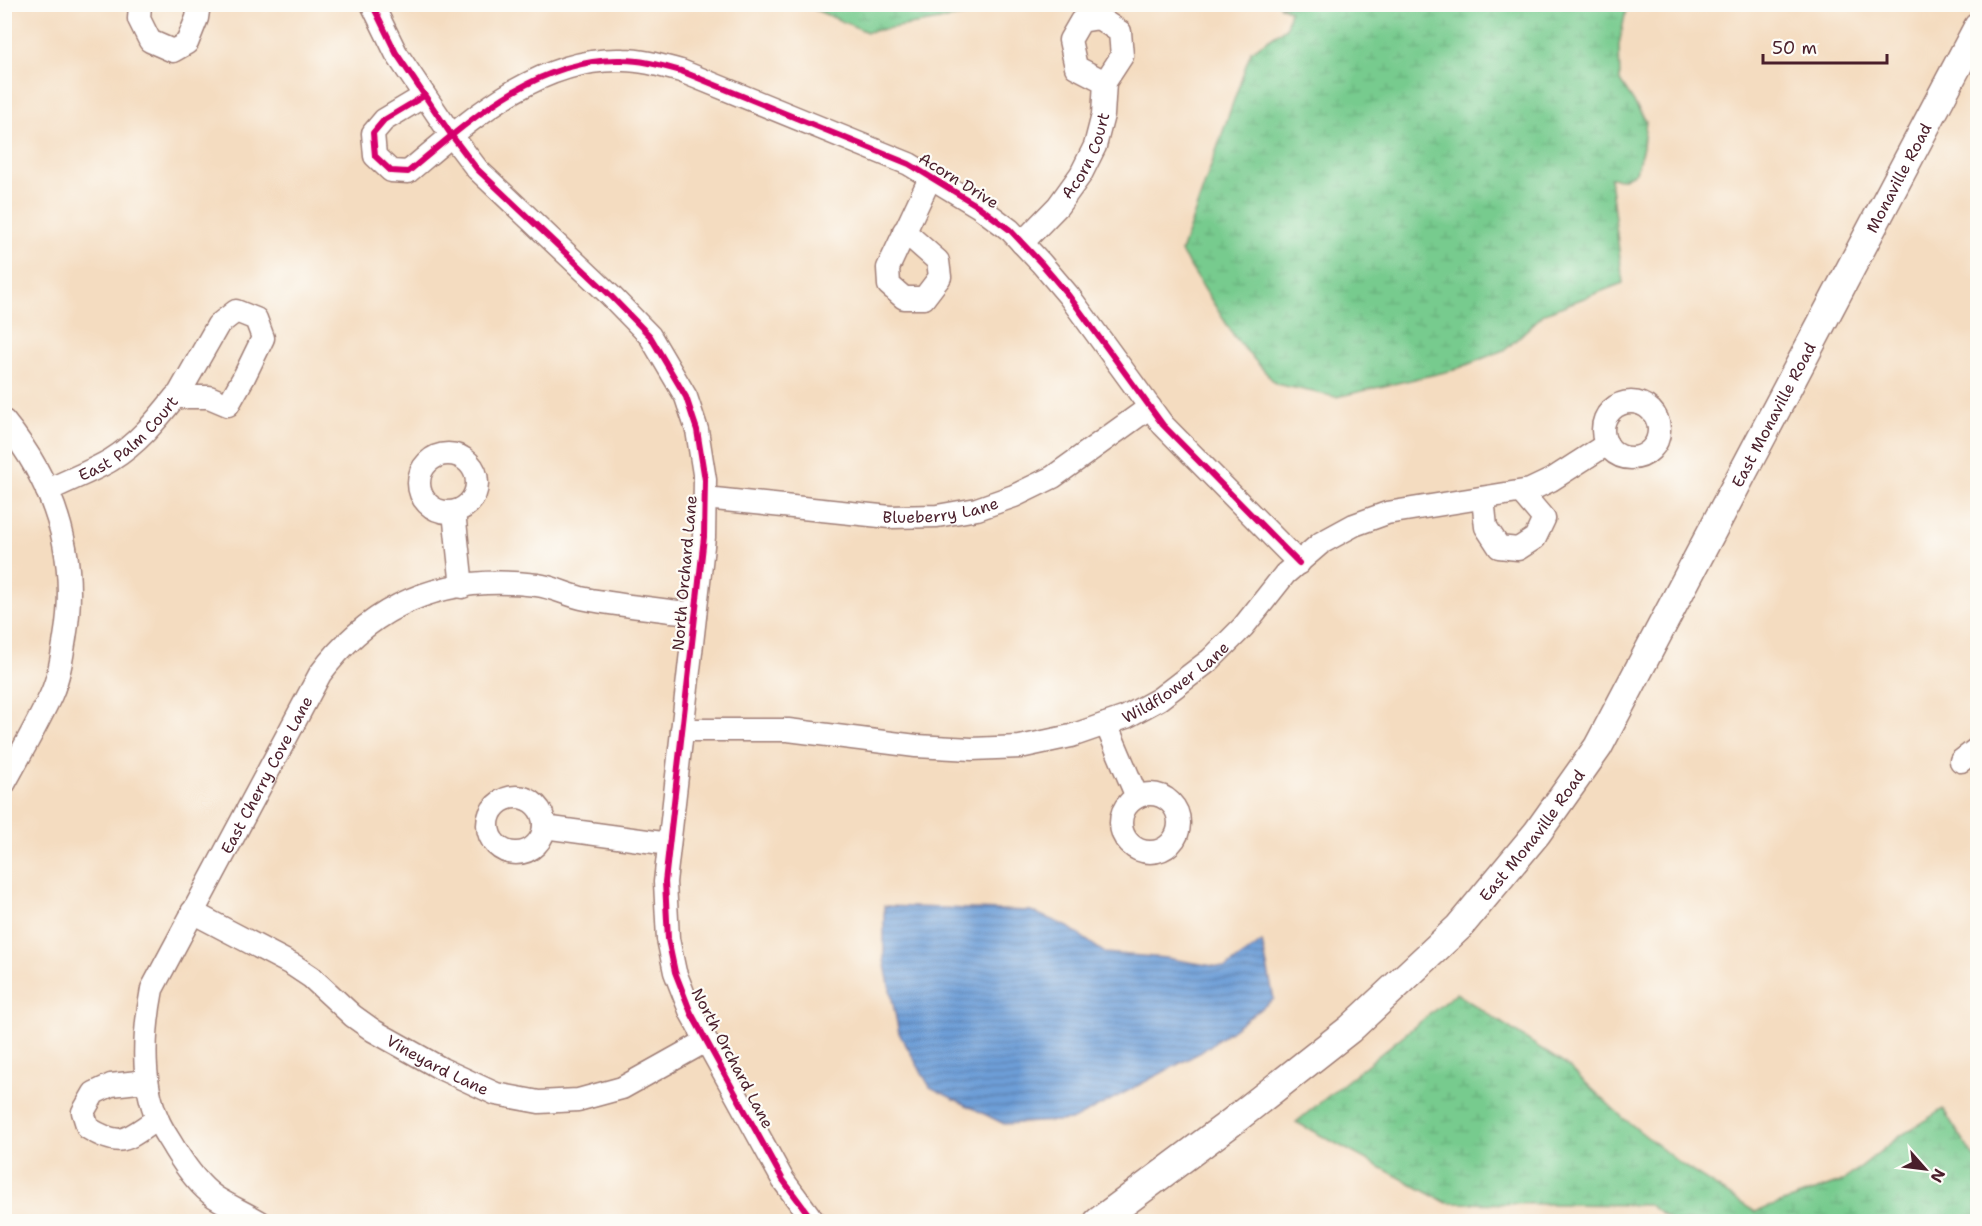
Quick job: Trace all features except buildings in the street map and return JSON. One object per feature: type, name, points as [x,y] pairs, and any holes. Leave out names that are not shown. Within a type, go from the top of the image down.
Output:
[{"type":"main road","name":"Monaville Road","points":[[1819,328],[1977,27]]},
{"type":"main road","name":"East Monaville Road","points":[[1098,1221],[1228,1125],[1350,1029],[1459,927],[1537,833],[1598,747],[1819,328]]},
{"type":"street","points":[[140,4],[139,19],[150,41],[173,51],[187,43],[197,18],[199,4]]},
{"type":"street","name":"North Orchard Lane","points":[[372,4],[396,53],[477,169],[650,336],[686,398],[697,430],[705,480],[704,537],[665,882],[668,939],[675,972],[690,1013],[783,1180],[814,1221]]},
{"type":"street","name":"Acorn Court","points":[[1022,243],[1058,206],[1081,174],[1095,146],[1103,115],[1105,82],[1122,56],[1120,32],[1099,18],[1082,21],[1070,39],[1076,67],[1105,82]]},
{"type":"street","name":"Acorn Drive","points":[[424,96],[384,120],[373,133],[375,156],[391,171],[408,172],[452,136],[536,79],[562,69],[594,61],[623,60],[652,63],[681,71],[909,164],[978,206],[1010,230],[1069,296],[1163,425],[1299,563]]},
{"type":"street","points":[[904,231],[930,176]]},
{"type":"street","name":"East Palm Court","points":[[46,491],[110,460],[151,427],[177,397],[218,325],[236,311],[256,319],[263,339],[228,405],[209,397],[177,397]]},
{"type":"street","name":"Blueberry Lane","points":[[705,498],[890,518],[937,516],[977,509],[1014,496],[1053,477],[1150,407]]},
{"type":"street","points":[[4,421],[34,462],[61,526],[68,554],[70,609],[60,670],[51,694],[6,779]]},
{"type":"street","name":"Wildflower Lane","points":[[682,730],[788,730],[916,746],[972,749],[1020,747],[1071,735],[1126,717],[1160,699],[1210,660],[1244,627],[1285,574],[1329,539],[1354,525],[1387,513],[1530,490],[1551,480],[1607,444]]},
{"type":"street","points":[[1483,498],[1486,527],[1499,547],[1518,549],[1535,538],[1544,519],[1521,492]]},
{"type":"street","points":[[453,512],[462,586]]},
{"type":"street","name":"East Cherry Cove Lane","points":[[260,1221],[214,1196],[198,1181],[183,1163],[157,1119],[147,1082],[145,1051],[147,1014],[152,988],[320,674],[337,651],[359,630],[405,601],[438,589],[503,582],[541,585],[584,599],[695,614]]},
{"type":"street","points":[[1106,724],[1137,797]]},
{"type":"street","points":[[544,827],[669,844]]},
{"type":"street","name":"Vineyard Lane","points":[[192,912],[302,971],[353,1016],[374,1031],[442,1069],[496,1094],[539,1102],[578,1100],[622,1088],[706,1041]]},
{"type":"street","points":[[147,1082],[111,1085],[94,1093],[83,1112],[88,1128],[106,1139],[124,1140],[157,1119]]},
{"type":"green space","points":[[804,5],[976,5],[970,15],[867,32]]},
{"type":"green space","points":[[1278,5],[1627,5],[1619,45],[1620,81],[1646,121],[1643,147],[1636,172],[1622,179],[1610,178],[1623,283],[1545,313],[1506,349],[1454,370],[1336,397],[1276,384],[1236,339],[1181,252],[1251,51],[1286,28],[1290,11]]},
{"type":"green space","points":[[1456,993],[1569,1067],[1622,1117],[1682,1165],[1755,1212],[1843,1181],[1897,1138],[1943,1109],[1977,1162],[1977,1221],[1673,1222],[1649,1205],[1447,1203],[1296,1122]]},
{"type":"water","points":[[884,906],[1031,911],[1068,927],[1105,953],[1166,958],[1225,968],[1262,942],[1274,999],[1201,1052],[1073,1120],[1004,1124],[930,1087],[899,1033],[884,960]]},
{"type":"cycle path","points":[[372,4],[396,53],[477,169],[650,336],[686,397],[697,430],[705,480],[704,537],[665,882],[668,939],[675,972],[691,1013],[783,1180],[814,1222]]},
{"type":"cycle path","points":[[424,96],[384,120],[373,133],[375,156],[391,171],[408,172],[480,113],[534,81],[562,69],[592,62],[623,60],[645,62],[681,71],[909,164],[978,206],[1010,230],[1069,296],[1163,425],[1299,563]]}]
